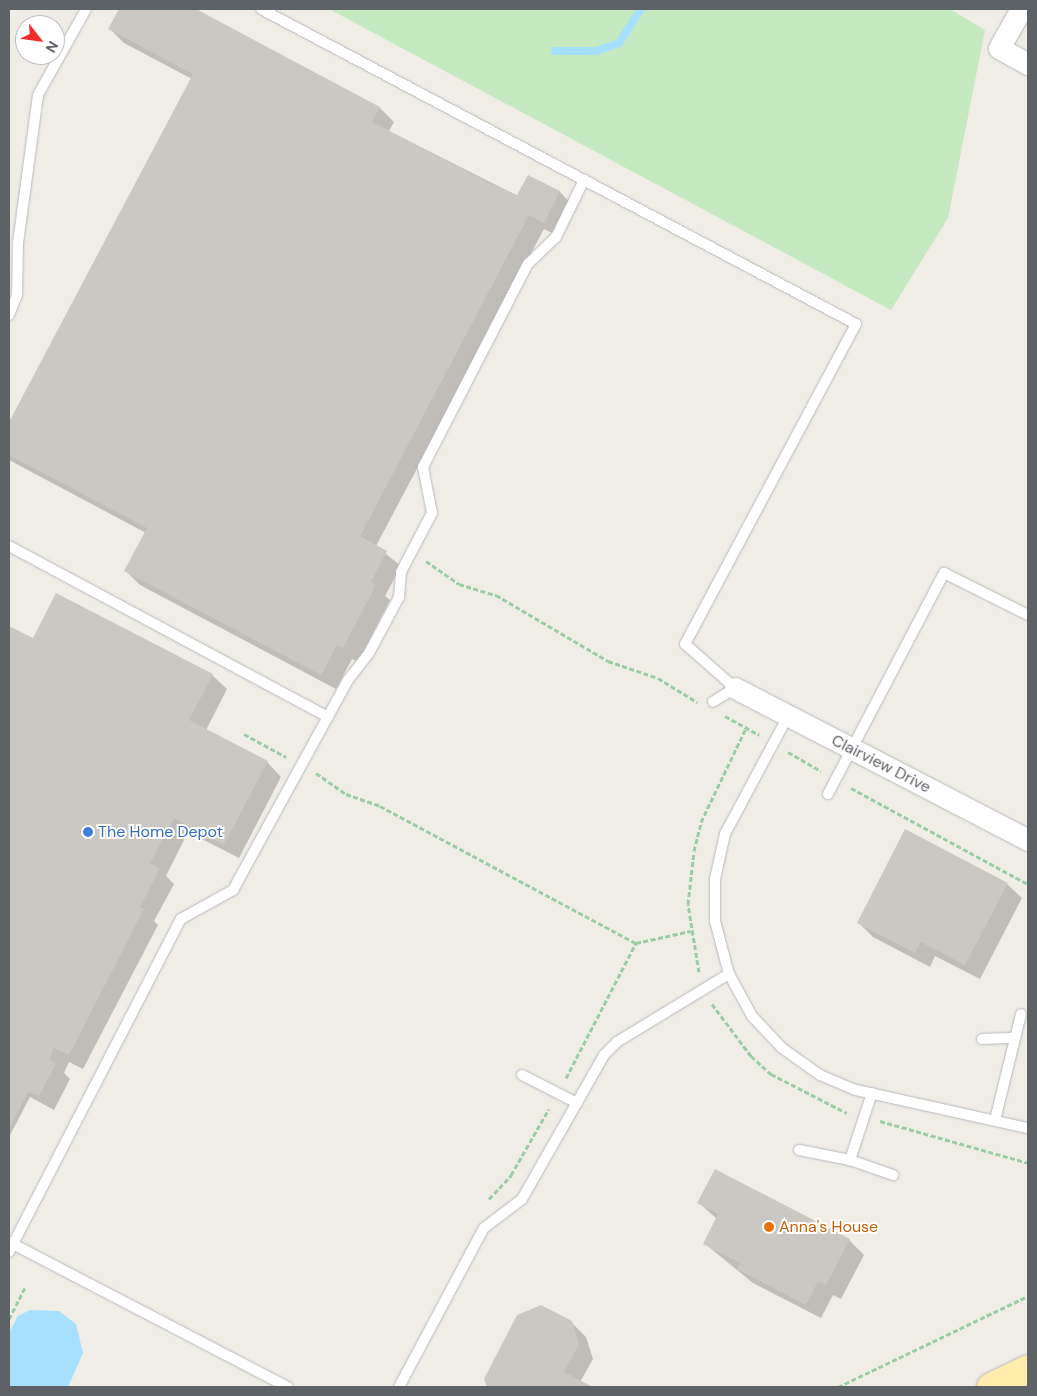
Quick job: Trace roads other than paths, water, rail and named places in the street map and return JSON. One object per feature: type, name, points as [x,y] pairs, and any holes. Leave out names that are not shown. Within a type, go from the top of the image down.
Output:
[{"type":"main road","points":[[991,1387],[1028,1369]]},
{"type":"street","points":[[1021,9],[999,48],[1028,64]]},
{"type":"street","name":"Clairview Drive","points":[[734,688],[1028,840]]},
{"type":"lane","points":[[9,315],[17,296],[18,243],[38,95],[86,9]]},
{"type":"lane","points":[[261,9],[856,324],[685,644],[734,688],[713,702]]},
{"type":"lane","points":[[288,1387],[163,1322],[11,1248],[182,919],[233,890],[328,717],[399,597],[400,572],[432,513],[423,467],[528,264],[556,237],[584,180]]},
{"type":"lane","points":[[9,546],[328,717]]},
{"type":"lane","points":[[828,794],[944,573],[1028,615]]},
{"type":"lane","points":[[788,716],[725,834],[715,879],[715,921],[729,974],[752,1016],[782,1048],[820,1075],[872,1093],[995,1120],[1026,1129]]},
{"type":"lane","points":[[399,1387],[484,1228],[522,1199],[604,1055],[617,1042],[729,974]]},
{"type":"lane","points":[[995,1120],[1021,1014]]},
{"type":"lane","points":[[982,1039],[1015,1038]]},
{"type":"lane","points":[[522,1075],[577,1103]]},
{"type":"lane","points":[[850,1160],[872,1093]]},
{"type":"lane","points":[[798,1150],[850,1160],[892,1175]]},
{"type":"water","points":[[30,1310],[59,1311],[76,1324],[83,1353],[68,1387],[9,1387],[9,1333],[18,1316]]},
{"type":"waterway","points":[[555,51],[596,51],[619,43],[641,9]]},
{"type":"place","name":"The Home Depot","points":[[88,832]]},
{"type":"place","name":"Anna's House","points":[[769,1227]]}]
